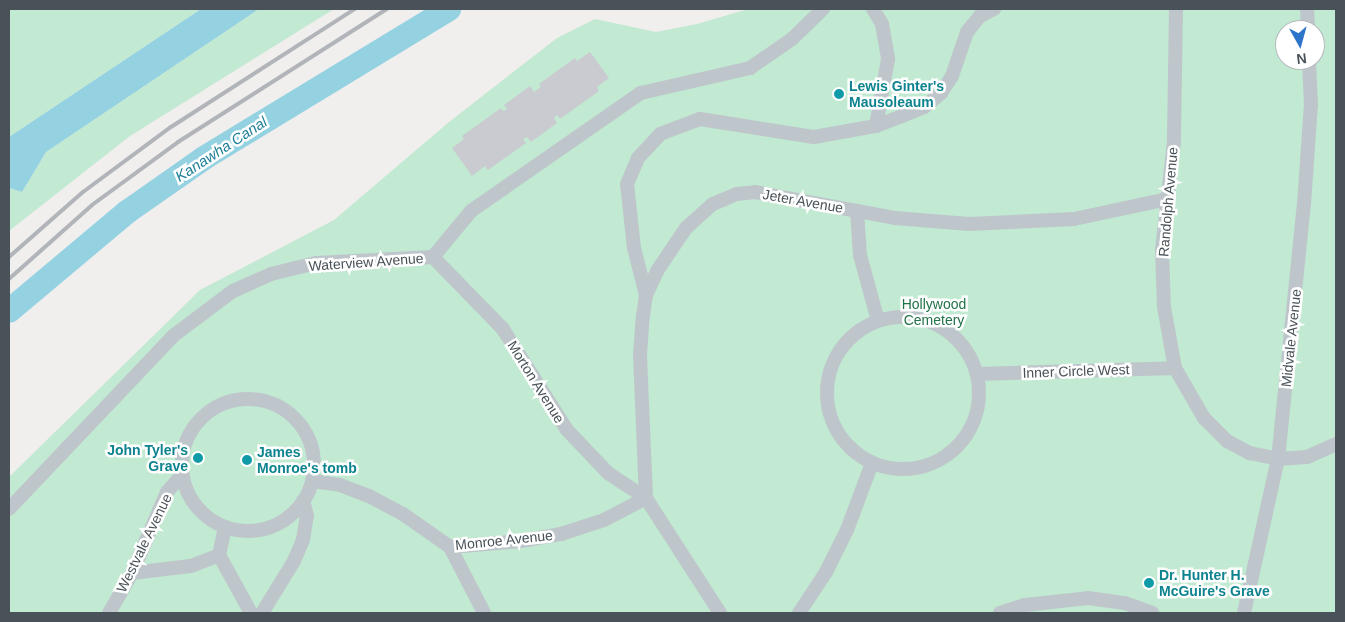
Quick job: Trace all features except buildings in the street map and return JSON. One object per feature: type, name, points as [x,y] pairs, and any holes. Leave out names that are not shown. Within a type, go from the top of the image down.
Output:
[{"type":"lane","name":"Waterview Avenue","points":[[9,509],[173,336],[233,291],[271,274],[316,263],[433,258],[471,211],[641,93],[666,85],[724,76],[750,68],[792,39],[823,9]]},
{"type":"lane","points":[[873,9],[882,24],[888,59],[876,126]]},
{"type":"lane","points":[[646,295],[634,248],[627,184],[638,158],[660,134],[680,124],[700,119],[806,137],[876,126],[924,107],[941,93],[952,76],[967,32],[980,16],[994,9]]},
{"type":"lane","name":"Randolph Avenue","points":[[1176,9],[1174,141],[1162,250],[1164,307],[1175,368],[1204,418],[1227,441],[1250,452],[1278,459],[1314,455],[1336,444]]},
{"type":"lane","name":"Midvale Avenue","points":[[1244,613],[1278,459],[1304,204],[1311,105],[1309,70]]},
{"type":"lane","name":"Jeter Avenue","points":[[646,498],[640,355],[646,295],[656,271],[686,228],[713,204],[729,196],[771,193],[914,221],[1002,225],[1074,219],[1167,199]]},
{"type":"lane","points":[[857,211],[860,255],[878,321]]},
{"type":"lane","name":"Morton Avenue","points":[[433,258],[503,329],[551,409],[573,438],[608,474],[646,498]]},
{"type":"lane","points":[[912,317],[939,326],[962,344],[977,374],[980,396],[976,418],[965,438],[950,454],[914,468],[897,469],[872,463],[848,446],[836,428],[828,408],[827,386],[832,365],[844,346],[859,331],[878,321],[912,317]]},
{"type":"lane","name":"Inner Circle West","points":[[977,374],[1175,368]]},
{"type":"lane","points":[[254,399],[283,409],[306,433],[312,448],[312,481],[303,500],[294,511],[274,525],[250,530],[225,527],[196,507],[182,475],[184,445],[199,420],[224,403],[254,399]]},
{"type":"lane","points":[[799,613],[826,572],[847,530],[872,463]]},
{"type":"lane","name":"Westvale Avenue","points":[[109,613],[132,573],[167,492],[182,475]]},
{"type":"lane","name":"Monroe Avenue","points":[[312,481],[340,485],[369,496],[403,514],[450,547],[521,541],[562,534],[604,520],[646,498]]},
{"type":"lane","points":[[646,498],[720,613]]},
{"type":"lane","points":[[262,613],[301,545],[307,516],[303,500]]},
{"type":"lane","points":[[225,527],[219,555],[251,613]]},
{"type":"lane","points":[[450,547],[484,613]]},
{"type":"lane","points":[[132,573],[191,566],[219,555]]},
{"type":"lane","points":[[1000,613],[1026,605],[1088,598],[1125,603],[1152,613]]},
{"type":"green space","points":[[9,9],[201,9],[9,137]]},
{"type":"green space","points":[[259,9],[334,9],[130,136],[9,231],[9,188],[22,192],[46,152]]},
{"type":"green space","name":"Hollywood Cemetery","points":[[748,9],[1336,9],[1336,613],[9,613],[9,477],[200,290],[334,220],[449,122],[557,38],[595,19],[656,32],[697,24]]},
{"type":"water","points":[[201,9],[259,9],[46,152],[22,192],[9,188],[9,137]]},
{"type":"waterway","name":"Kanawha Canal","points":[[9,311],[127,212],[204,158],[449,9]]},
{"type":"railway","points":[[9,257],[83,192],[171,127],[355,9]]},
{"type":"railway","points":[[9,279],[92,205],[178,142],[387,9]]},
{"type":"place","name":"Lewis Ginter's Mausoleaum","points":[[839,94]]},
{"type":"place","name":"John Tyler's Grave","points":[[198,458]]},
{"type":"place","name":"James Monroe's tomb","points":[[247,460]]},
{"type":"place","name":"Dr. Hunter H. McGuire's Grave","points":[[1149,583]]}]
